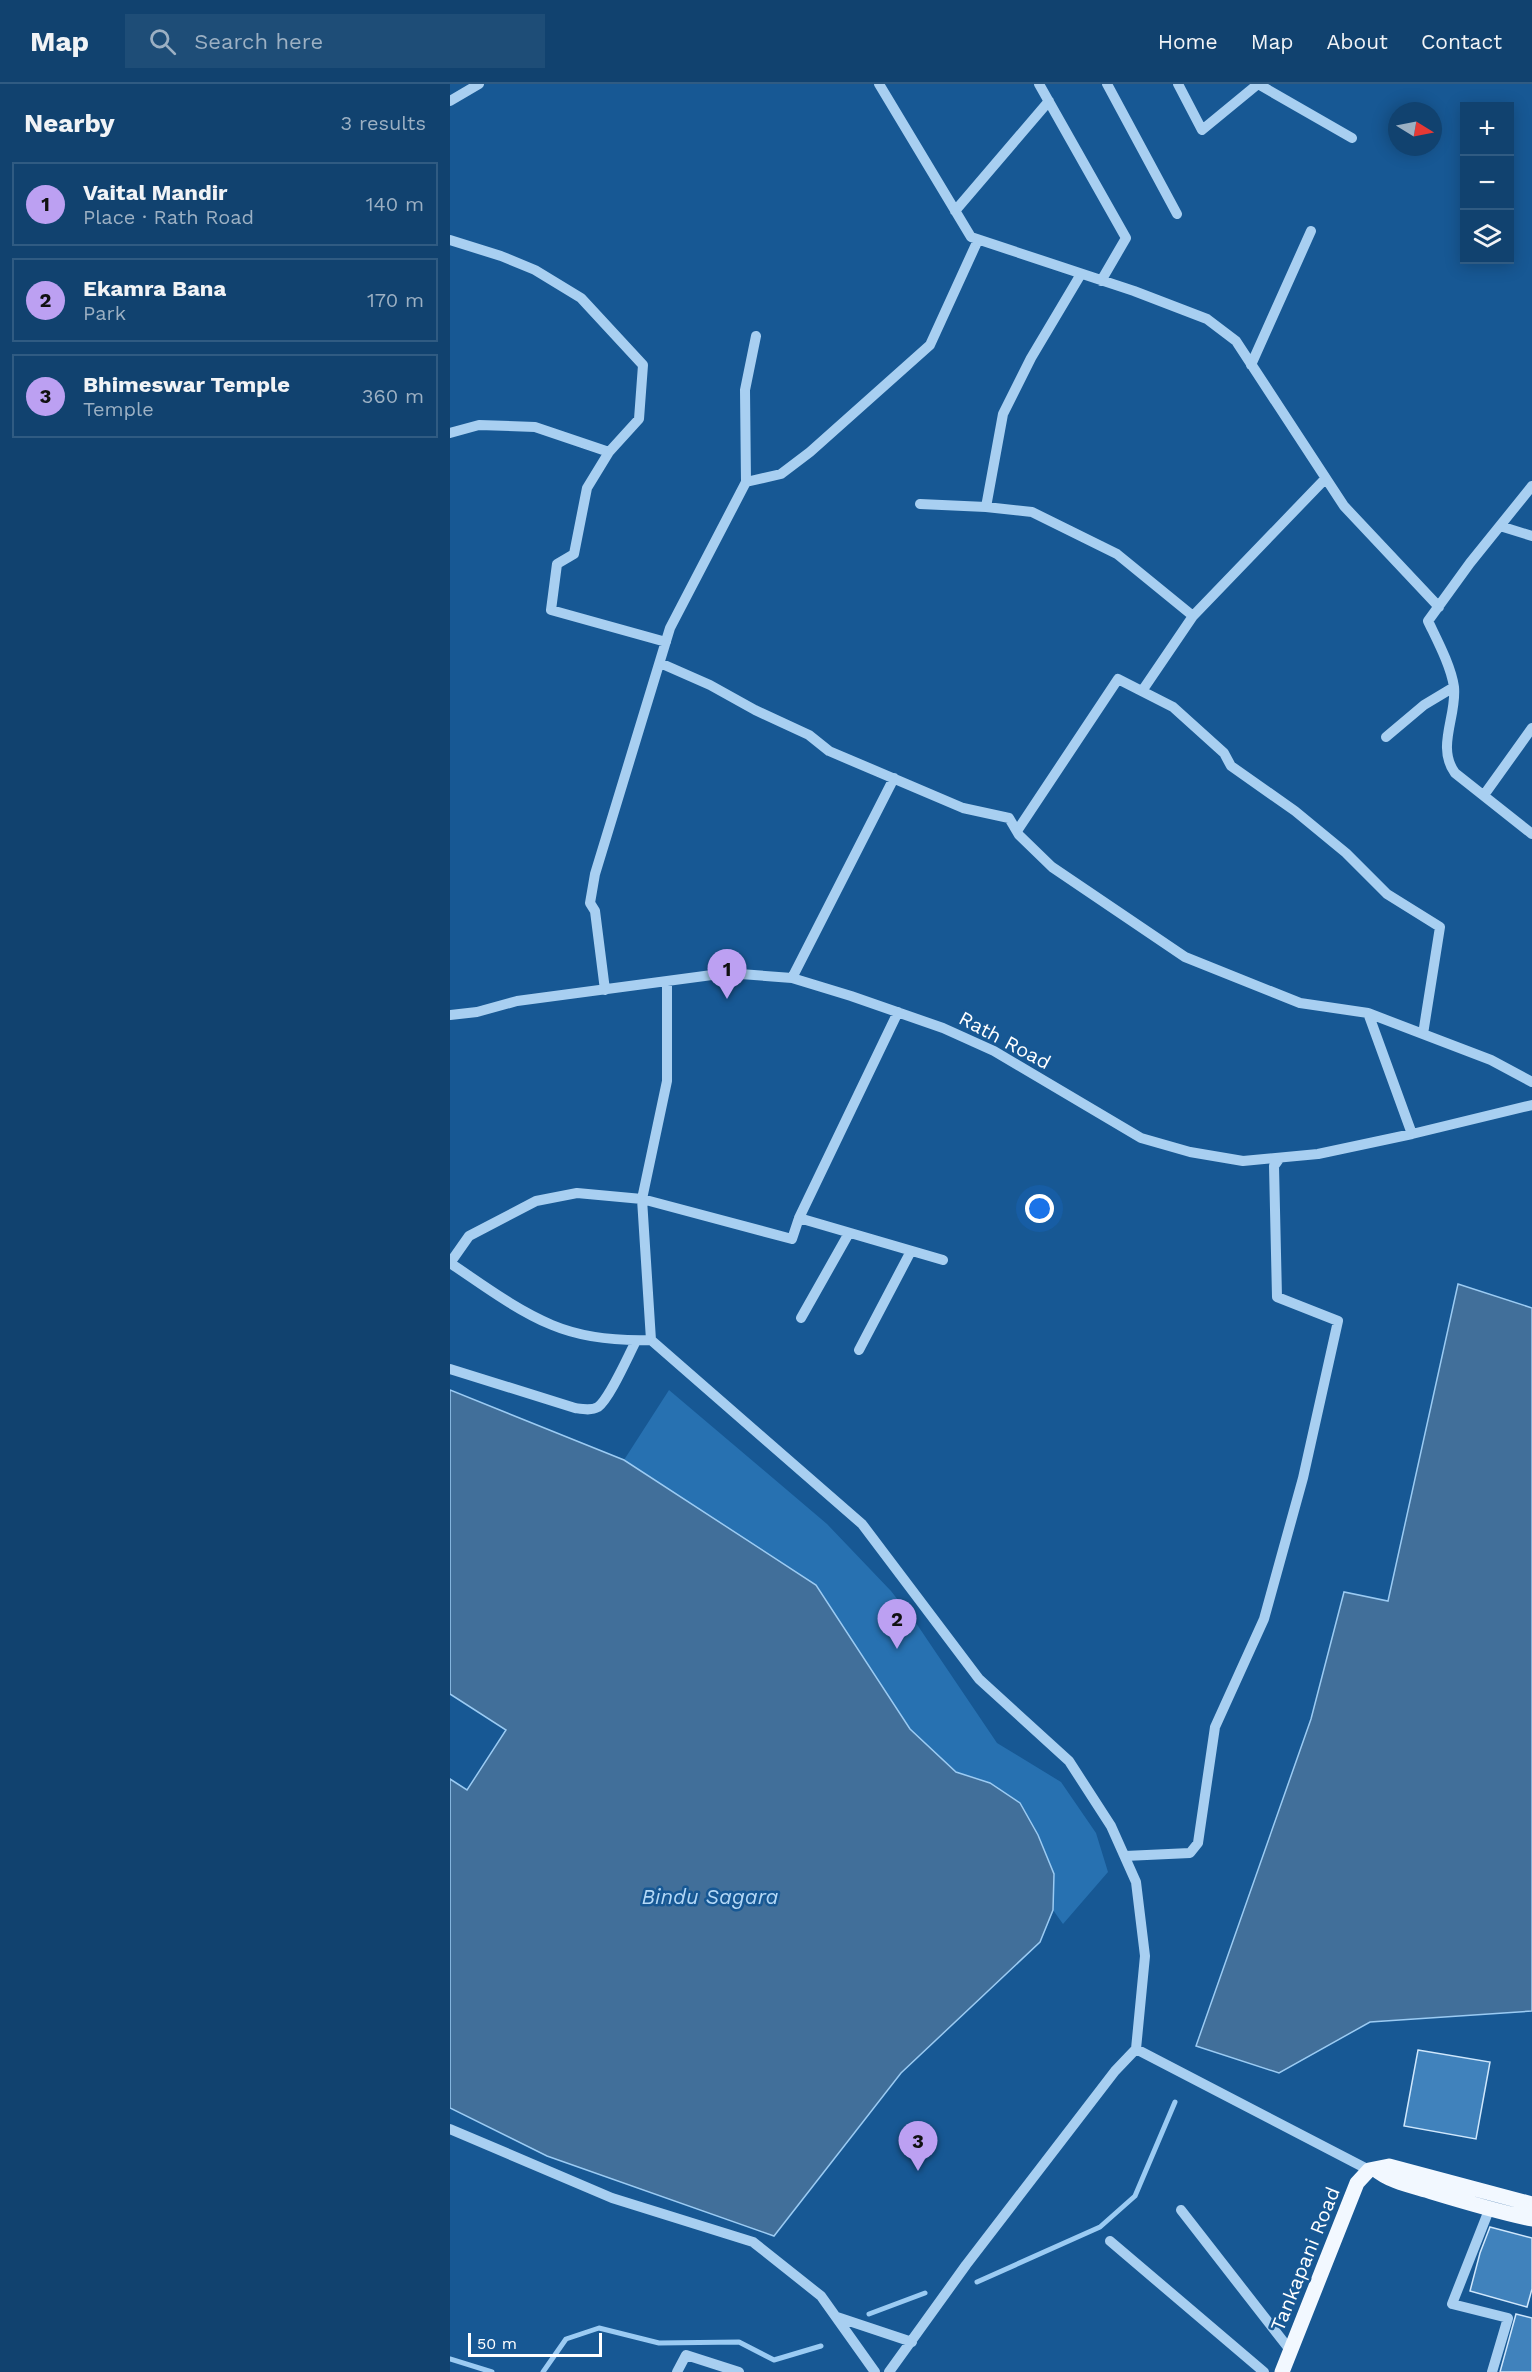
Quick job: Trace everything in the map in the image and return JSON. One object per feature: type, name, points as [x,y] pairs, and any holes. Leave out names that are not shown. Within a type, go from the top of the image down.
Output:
[{"type":"main road","points":[[1372,2170],[1389,2166],[1532,2205]]},
{"type":"main road","points":[[1372,2170],[1409,2185],[1489,2210],[1532,2220]]},
{"type":"main road","name":"Tankapani Road","points":[[1282,2372],[1357,2183],[1372,2170]]},
{"type":"street","points":[[450,101],[479,84]]},
{"type":"street","points":[[879,84],[971,237],[1101,280],[1208,319],[1236,341],[1344,506],[1439,607]]},
{"type":"street","points":[[1039,84],[1126,238],[1101,280]]},
{"type":"street","points":[[1107,84],[1177,214]]},
{"type":"street","points":[[1178,84],[1202,130],[1258,84],[1352,138]]},
{"type":"street","points":[[955,211],[1049,101]]},
{"type":"street","points":[[1251,365],[1311,231]]},
{"type":"street","points":[[450,240],[501,256],[535,270],[581,298],[643,365],[639,419],[609,452],[587,488],[574,554],[557,564],[551,610],[666,642]]},
{"type":"street","points":[[746,482],[781,474],[810,452],[930,345],[978,240]]},
{"type":"street","points":[[986,507],[1003,414],[1030,358],[1082,274]]},
{"type":"street","points":[[605,990],[595,911],[590,903],[595,874],[666,642],[687,594],[746,482],[745,390],[756,336]]},
{"type":"street","points":[[450,433],[479,425],[535,427],[609,452]]},
{"type":"street","points":[[1142,691],[1193,616],[1325,479]]},
{"type":"street","points":[[1532,486],[1428,621],[1440,646],[1454,687],[1446,751],[1448,763],[1455,773],[1532,834]]},
{"type":"street","points":[[920,504],[1032,512],[1117,554],[1193,616]]},
{"type":"street","points":[[1500,526],[1532,536]]},
{"type":"street","points":[[660,663],[710,685],[755,710],[809,735],[830,751],[963,808],[1009,818],[1017,831],[1052,867],[1185,957],[1300,1003],[1368,1013],[1491,1060],[1532,1082]]},
{"type":"street","points":[[1017,831],[1118,679],[1142,691],[1173,707],[1224,753],[1232,766],[1295,811],[1347,853],[1387,894],[1440,927],[1422,1034]]},
{"type":"street","points":[[1386,737],[1424,705],[1454,687]]},
{"type":"street","points":[[1484,795],[1532,728]]},
{"type":"street","points":[[792,978],[894,778]]},
{"type":"street","name":"Rath Road","points":[[450,1016],[477,1012],[517,1001],[727,973],[792,978],[943,1028],[994,1051],[1141,1138],[1190,1152],[1243,1161],[1318,1154],[1532,1105]]},
{"type":"street","points":[[651,1340],[642,1199],[667,1080],[667,982]]},
{"type":"street","points":[[889,2372],[1115,2070],[1136,2049],[1145,1956],[1136,1882],[1111,1826],[1069,1761],[980,1679],[862,1524],[651,1340],[623,1341],[585,1335],[552,1325],[502,1297],[450,1263],[469,1236],[536,1201],[577,1193],[642,1199],[792,1239],[799,1218],[898,1012]]},
{"type":"street","points":[[1368,1013],[1412,1134]]},
{"type":"street","points":[[1125,1856],[1190,1853],[1198,1844],[1215,1727],[1264,1619],[1311,1445],[1338,1321],[1277,1297],[1274,1166],[1279,1159]]},
{"type":"street","points":[[799,1218],[944,1260]]},
{"type":"street","points":[[801,1318],[849,1233]]},
{"type":"street","points":[[859,1350],[911,1251]]},
{"type":"street","points":[[450,1369],[575,1408],[590,1410],[598,1407],[607,1396],[636,1341]]},
{"type":"street","points":[[1136,2049],[1372,2170]]},
{"type":"street","points":[[450,2129],[612,2198],[753,2242],[821,2296],[875,2372]]},
{"type":"street","points":[[1181,2210],[1290,2350]]},
{"type":"street","points":[[1489,2210],[1452,2304],[1508,2319],[1492,2372]]},
{"type":"street","points":[[1110,2241],[1264,2372]]},
{"type":"street","points":[[837,2317],[912,2342]]},
{"type":"street","points":[[677,2372],[686,2355],[739,2372]]},
{"type":"shaded area","points":[[669,1390],[827,1524],[891,1591],[918,1626],[997,1743],[1061,1782],[1096,1833],[1108,1872],[1063,1924],[1053,1910],[1054,1874],[1038,1835],[990,1783],[956,1772],[910,1729],[816,1585],[624,1460]]},
{"type":"water","points":[[1458,1284],[1532,1308],[1532,2011],[1370,2022],[1279,2073],[1196,2046],[1311,1719],[1344,1592],[1388,1601]]},
{"type":"water","name":"Bindu Sagara","points":[[450,1390],[624,1460],[816,1585],[910,1729],[956,1772],[990,1783],[1020,1803],[1038,1835],[1054,1874],[1053,1910],[1040,1942],[901,2073],[774,2236],[547,2156],[450,2108],[450,1779],[467,1790],[506,1730],[450,1694]]},
{"type":"building","points":[[1418,2050],[1490,2062],[1476,2139],[1404,2126]]},
{"type":"building","points":[[1490,2227],[1532,2238],[1532,2289],[1527,2307],[1470,2291]]},
{"type":"building","points":[[1516,2314],[1532,2318],[1532,2372],[1500,2372]]},
{"type":"waterway","points":[[977,2282],[1100,2227],[1135,2196],[1175,2102]]},
{"type":"waterway","points":[[869,2314],[925,2293]]},
{"type":"waterway","points":[[543,2372],[566,2339],[599,2328],[659,2343],[739,2342],[774,2360],[821,2346]]},
{"type":"waterway","points":[[450,2359],[492,2372]]},
{"type":"place","name":"Vaital Mandir","points":[[727,999]]},
{"type":"place","name":"Ekamra Bana","points":[[897,1649]]},
{"type":"place","name":"Bhimeswar Temple","points":[[918,2171]]}]
